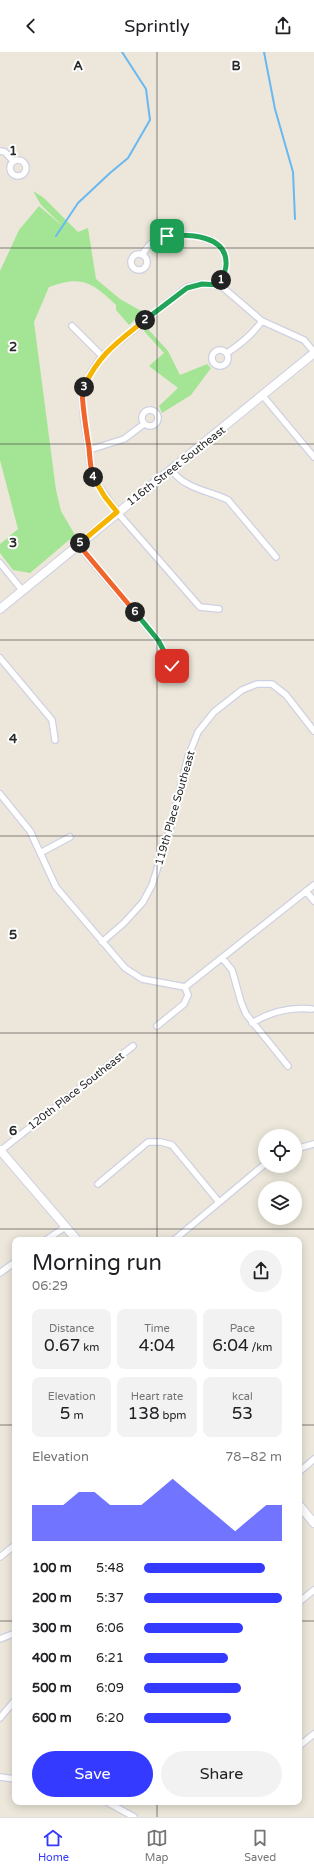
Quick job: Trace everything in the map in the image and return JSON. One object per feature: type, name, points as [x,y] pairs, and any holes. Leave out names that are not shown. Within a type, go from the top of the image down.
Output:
[{"type":"street","points":[[0,151],[5,152],[13,161]]},
{"type":"street","points":[[142,255],[155,241],[167,236],[184,235],[207,238],[220,246],[225,255],[226,266],[220,285]]},
{"type":"street","points":[[219,609],[200,607],[117,512],[94,479],[90,465],[84,422],[82,391],[91,372],[102,356],[187,288],[202,284],[220,285],[262,321],[304,340],[314,352]]},
{"type":"street","points":[[227,353],[249,337],[262,321]]},
{"type":"street","points":[[72,326],[102,356]]},
{"type":"street","name":"116th Street Southeast","points":[[0,609],[117,512],[263,396],[314,352]]},
{"type":"street","points":[[263,396],[314,457]]},
{"type":"street","points":[[89,450],[124,439],[144,424]]},
{"type":"street","points":[[171,470],[184,482],[194,488],[228,500],[276,557]]},
{"type":"street","points":[[78,544],[158,640],[172,666]]},
{"type":"street","points":[[0,563],[22,590]]},
{"type":"street","points":[[0,658],[52,720],[55,740]]},
{"type":"street","name":"119th Place Southeast","points":[[102,942],[124,923],[143,902],[152,885],[170,829],[188,757],[198,732],[214,712],[242,690],[257,684],[272,684],[286,695],[314,731]]},
{"type":"street","points":[[0,794],[30,831],[56,887],[125,968],[142,979],[186,986],[223,959],[314,885]]},
{"type":"street","points":[[40,853],[70,837]]},
{"type":"street","points":[[306,891],[314,901]]},
{"type":"street","points":[[223,959],[232,970],[241,1002],[252,1023],[288,1066]]},
{"type":"street","points":[[157,1026],[184,1004],[188,995],[186,986]]},
{"type":"street","points":[[252,1023],[261,1017],[285,1010],[312,1009]]},
{"type":"street","name":"120th Place Southeast","points":[[0,1150],[133,1046]]},
{"type":"street","points":[[98,1184],[148,1142],[161,1142],[172,1145],[219,1202]]},
{"type":"street","points":[[302,1147],[314,1144]]},
{"type":"street","points":[[0,1150],[74,1237]]},
{"type":"street","points":[[176,1237],[258,1170]]},
{"type":"street","points":[[50,1237],[65,1227]]},
{"type":"street","points":[[0,1273],[12,1264]]},
{"type":"street","points":[[302,1469],[314,1459]]},
{"type":"street","points":[[302,1509],[314,1523]]},
{"type":"street","points":[[0,1557],[12,1547]]},
{"type":"street","points":[[302,1600],[314,1590]]},
{"type":"street","points":[[0,1640],[12,1634]]},
{"type":"street","points":[[0,1718],[12,1704]]},
{"type":"street","points":[[302,1744],[314,1734]]},
{"type":"street","points":[[0,1777],[12,1779]]},
{"type":"street","points":[[112,1805],[134,1817]]},
{"type":"green space","points":[[33,191],[44,198],[78,232],[88,228],[96,279],[120,299],[143,312],[129,325],[116,310],[116,305],[93,286],[78,281],[60,283],[49,287],[34,322],[56,490],[61,511],[75,535],[30,573],[13,570],[0,553],[0,544],[18,529],[0,460],[0,271],[19,230],[39,206],[65,228],[41,205]]},
{"type":"green space","points":[[147,328],[168,351],[180,375],[207,364],[211,368],[191,395],[162,413],[159,406],[178,388],[149,366],[164,353],[144,331]]},
{"type":"waterway","points":[[56,236],[78,203],[128,158],[150,120],[146,89],[122,52]]},
{"type":"waterway","points":[[264,52],[275,109],[293,172],[295,219]]},
{"type":"route","points":[[167,236],[184,235],[207,238],[220,246],[225,255],[226,266],[220,285],[202,284],[187,288],[102,356],[91,372],[82,391],[84,422],[90,465],[94,479],[105,497],[117,512],[78,544],[158,640],[172,666]]}]
